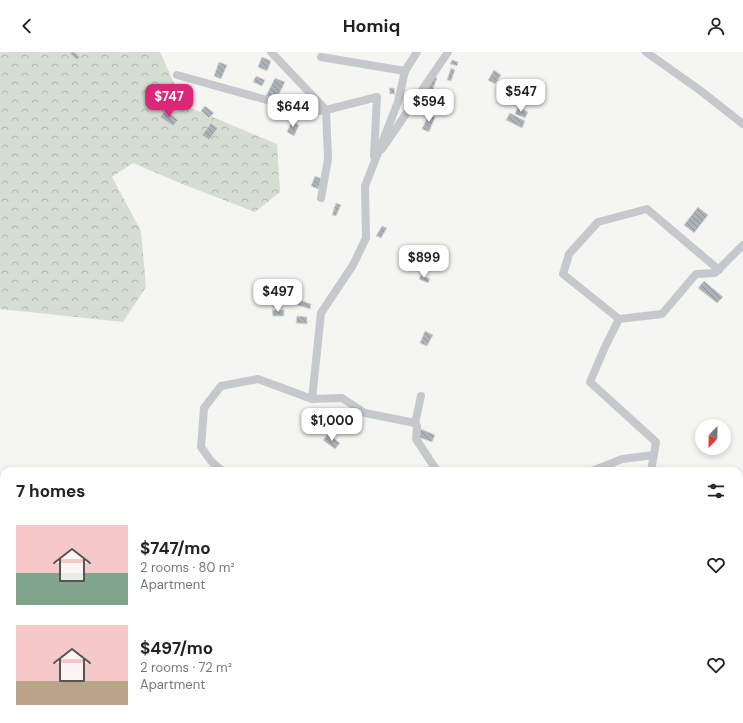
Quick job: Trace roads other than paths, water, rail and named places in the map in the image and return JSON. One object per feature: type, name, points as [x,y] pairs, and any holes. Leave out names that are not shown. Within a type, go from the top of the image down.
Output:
[{"type":"street","points":[[271,52],[326,110],[328,159],[321,198]]},
{"type":"street","points":[[312,399],[321,312],[353,265],[366,238],[365,186],[398,102],[405,72],[417,52]]},
{"type":"street","points":[[373,163],[448,52]]},
{"type":"street","points":[[646,52],[701,91],[743,124]]},
{"type":"street","points":[[321,57],[405,72]]},
{"type":"street","points":[[177,75],[310,112],[326,110],[377,98],[373,163]]},
{"type":"street","points":[[719,270],[647,209],[598,222],[569,254],[563,274],[619,319],[662,314],[696,274],[716,273],[719,270],[743,245]]},
{"type":"street","points":[[619,319],[590,382],[656,442],[652,467]]},
{"type":"street","points":[[218,467],[211,461],[201,447],[204,408],[221,386],[258,379],[312,399],[342,398],[366,413],[415,423]]},
{"type":"street","points":[[421,396],[415,423],[417,426],[416,439],[434,467]]},
{"type":"street","points":[[603,467],[622,460],[654,455]]}]
